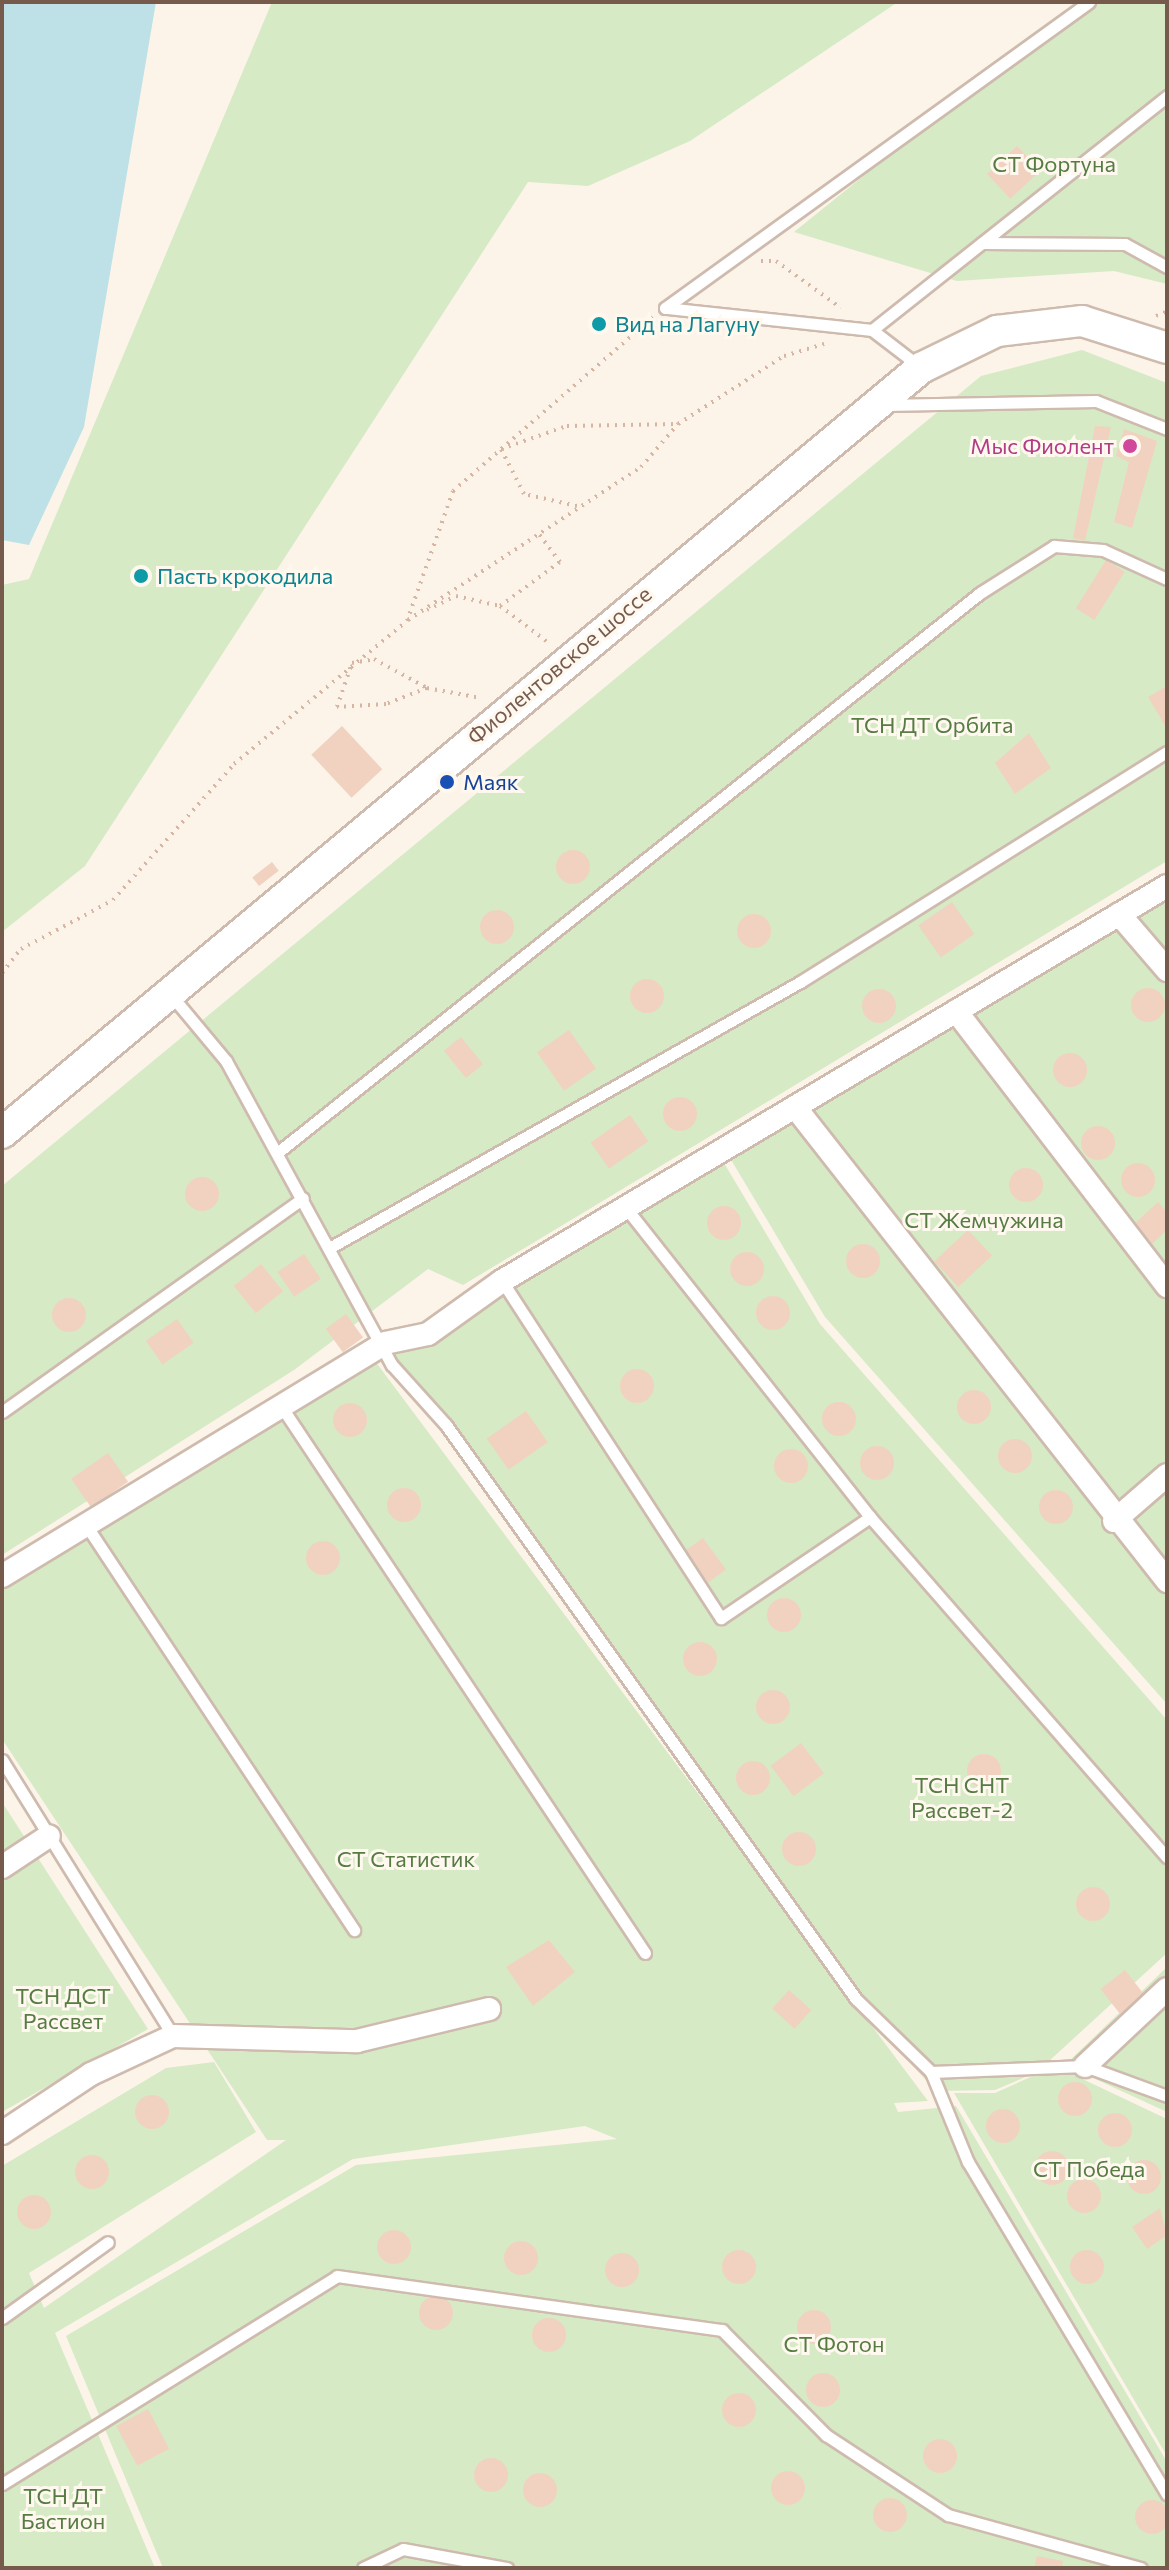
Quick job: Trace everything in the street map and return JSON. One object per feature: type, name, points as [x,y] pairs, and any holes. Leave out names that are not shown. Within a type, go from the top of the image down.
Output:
[{"type":"main road","name":"Фиолентовское шоссе","points":[[2,1133],[171,995],[512,704],[921,368],[997,331],[1082,321],[1167,348]]},
{"type":"street","points":[[2,1576],[385,1343],[428,1334],[502,1281],[1167,886]]},
{"type":"street","points":[[1119,914],[1167,970]]},
{"type":"street","points":[[956,1011],[1167,1286]]},
{"type":"street","points":[[795,1107],[1114,1521],[1167,1581]]},
{"type":"street","points":[[1114,1521],[1167,1475]]},
{"type":"street","points":[[2,1867],[49,1836]]},
{"type":"street","points":[[1085,2066],[1167,1989]]},
{"type":"street","points":[[2,2133],[91,2074],[173,2036],[357,2041],[489,2009]]},
{"type":"lane","points":[[665,308],[1089,2]]},
{"type":"lane","points":[[872,330],[1167,96]]},
{"type":"lane","points":[[982,243],[1125,244],[1167,267]]},
{"type":"lane","points":[[665,308],[872,330],[921,368]]},
{"type":"lane","points":[[873,405],[1096,401],[1167,429]]},
{"type":"lane","points":[[277,1153],[980,593],[1054,546],[1103,550],[1167,579]]},
{"type":"lane","points":[[331,1247],[800,982],[1167,752]]},
{"type":"lane","points":[[171,995],[226,1061],[385,1343],[392,1365],[446,1425],[856,1999],[931,2072],[968,2162],[1167,2494]]},
{"type":"lane","points":[[2,1412],[303,1198]]},
{"type":"lane","points":[[626,1208],[870,1517],[1167,1857]]},
{"type":"lane","points":[[502,1281],[721,1618],[870,1517]]},
{"type":"lane","points":[[281,1405],[645,1953]]},
{"type":"lane","points":[[86,1525],[354,1930]]},
{"type":"lane","points":[[2,1760],[173,2036]]},
{"type":"lane","points":[[931,2072],[1085,2066],[1167,2096]]},
{"type":"lane","points":[[2,2318],[108,2242]]},
{"type":"lane","points":[[2,2484],[59,2452],[337,2276],[722,2330],[826,2435],[948,2515],[1141,2568]]},
{"type":"lane","points":[[363,2568],[403,2549],[507,2568]]},
{"type":"path","points":[[729,261],[776,261],[872,330]]},
{"type":"path","points":[[407,621],[453,491],[665,308]]},
{"type":"path","points":[[2,973],[21,949],[113,900],[234,764],[352,663],[407,621],[641,467],[678,424],[784,356],[828,343]]},
{"type":"path","points":[[501,449],[567,426],[678,424]]},
{"type":"path","points":[[501,449],[524,494],[578,506]]},
{"type":"path","points":[[500,606],[560,562],[538,533]]},
{"type":"path","points":[[407,621],[456,596],[500,606],[552,645],[544,657]]},
{"type":"path","points":[[352,663],[374,659],[427,688],[512,704]]},
{"type":"path","points":[[352,663],[337,707],[386,704],[427,688]]},
{"type":"green space","points":[[272,2],[898,2],[690,141],[588,186],[528,182],[85,866],[2,932],[2,585],[29,579]]},
{"type":"green space","name":"СТ Фортуна","points":[[1079,2],[1167,2],[1167,284],[1114,271],[957,281],[794,232]]},
{"type":"green space","name":"ТСН ДТ Орбита","points":[[1082,350],[1167,383],[1167,861],[463,1285],[428,1269],[294,1370],[2,1555],[2,1186],[981,376]]},
{"type":"green space","name":"СТ Жемчужина","points":[[1167,897],[1167,1704],[825,1317],[730,1158]]},
{"type":"green space","name":"ТСН СНТ Рассвет-2","points":[[721,1158],[820,1324],[1167,1720],[1167,1953],[1037,2072],[995,2090],[936,2091],[868,2017],[391,1363],[387,1348]]},
{"type":"green space","points":[[375,1361],[928,2101],[894,2103],[898,2112],[956,2106],[1167,2462],[1167,2568],[163,2568],[66,2336],[356,2165],[617,2139],[585,2126],[353,2159],[55,2333],[155,2568],[2,2568],[2,2166],[166,2068],[214,2062],[256,2132],[29,2273],[44,2308],[286,2140],[267,2140],[2,1739],[2,1589]]},
{"type":"green space","name":"ТСН ДСТ Рассвет","points":[[2,1802],[148,2029],[2,2112]]},
{"type":"green space","points":[[1167,1967],[1167,2112],[1065,2065]]},
{"type":"green space","name":"СТ Победа","points":[[1055,2066],[1167,2119],[1167,2456],[954,2093],[995,2093]]},
{"type":"water","points":[[2,2],[156,2],[84,427],[29,545],[2,540]]},
{"type":"building","points":[[1017,146],[1040,171],[1010,199],[987,174]]},
{"type":"building","points":[[1095,426],[1111,427],[1085,541],[1073,538]]},
{"type":"building","points":[[1124,429],[1157,441],[1132,528],[1114,522],[1129,462],[1116,456]]},
{"type":"building","points":[[1106,560],[1125,572],[1094,620],[1076,608]]},
{"type":"building","points":[[1167,686],[1167,729],[1148,697]]},
{"type":"building","points":[[342,726],[382,769],[352,798],[311,755]]},
{"type":"building","points":[[1029,733],[1051,768],[1015,794],[995,763]]},
{"type":"building","points":[[573,850],[585,855],[590,867],[585,879],[573,884],[561,879],[556,867],[561,855]]},
{"type":"building","points":[[272,862],[279,871],[259,886],[252,877]]},
{"type":"building","points":[[952,902],[974,934],[941,957],[918,926]]},
{"type":"building","points":[[497,910],[509,915],[514,927],[509,939],[497,944],[485,939],[480,927],[485,915]]},
{"type":"building","points":[[754,914],[766,919],[771,931],[766,943],[754,948],[742,943],[737,931],[742,919]]},
{"type":"building","points":[[647,979],[659,984],[664,996],[659,1008],[647,1013],[635,1008],[630,996],[635,984]]},
{"type":"building","points":[[1148,988],[1160,993],[1165,1005],[1160,1017],[1148,1022],[1136,1017],[1131,1005],[1136,993]]},
{"type":"building","points":[[879,989],[891,994],[896,1006],[891,1018],[879,1023],[867,1018],[862,1006],[867,994]]},
{"type":"building","points":[[569,1030],[596,1069],[564,1091],[537,1052]]},
{"type":"building","points":[[461,1037],[483,1064],[466,1078],[444,1051]]},
{"type":"building","points":[[1070,1053],[1082,1058],[1087,1070],[1082,1082],[1070,1087],[1058,1082],[1053,1070],[1058,1058]]},
{"type":"building","points":[[680,1097],[692,1102],[697,1114],[692,1126],[680,1131],[668,1126],[663,1114],[668,1102]]},
{"type":"building","points":[[630,1115],[648,1141],[609,1169],[591,1143]]},
{"type":"building","points":[[1098,1126],[1110,1131],[1115,1143],[1110,1155],[1098,1160],[1086,1155],[1081,1143],[1086,1131]]},
{"type":"building","points":[[1138,1163],[1150,1168],[1155,1180],[1150,1192],[1138,1197],[1126,1192],[1121,1180],[1126,1168]]},
{"type":"building","points":[[1026,1168],[1038,1173],[1043,1185],[1038,1197],[1026,1202],[1014,1197],[1009,1185],[1014,1173]]},
{"type":"building","points":[[202,1177],[214,1182],[219,1194],[214,1206],[202,1211],[190,1206],[185,1194],[190,1182]]},
{"type":"building","points":[[1158,1202],[1167,1212],[1167,1230],[1151,1245],[1133,1225]]},
{"type":"building","points":[[724,1206],[736,1211],[741,1223],[736,1235],[724,1240],[712,1235],[707,1223],[712,1211]]},
{"type":"building","points":[[968,1230],[992,1256],[958,1287],[934,1261]]},
{"type":"building","points":[[863,1244],[875,1249],[880,1261],[875,1273],[863,1278],[851,1273],[846,1261],[851,1249]]},
{"type":"building","points":[[747,1252],[759,1257],[764,1269],[759,1281],[747,1286],[735,1281],[730,1269],[735,1257]]},
{"type":"building","points":[[304,1254],[321,1279],[294,1297],[277,1272]]},
{"type":"building","points":[[261,1264],[283,1291],[256,1313],[234,1286]]},
{"type":"building","points":[[773,1296],[785,1301],[790,1313],[785,1325],[773,1330],[761,1325],[756,1313],[761,1301]]},
{"type":"building","points":[[69,1298],[81,1303],[86,1315],[81,1327],[69,1332],[57,1327],[52,1315],[57,1303]]},
{"type":"building","points":[[346,1314],[363,1337],[343,1352],[326,1329]]},
{"type":"building","points":[[177,1319],[194,1343],[163,1365],[146,1341]]},
{"type":"building","points":[[637,1369],[649,1374],[654,1386],[649,1398],[637,1403],[625,1398],[620,1386],[625,1374]]},
{"type":"building","points":[[974,1390],[986,1395],[991,1407],[986,1419],[974,1424],[962,1419],[957,1407],[962,1395]]},
{"type":"building","points":[[839,1402],[851,1407],[856,1419],[851,1431],[839,1436],[827,1431],[822,1419],[827,1407]]},
{"type":"building","points":[[350,1403],[362,1408],[367,1420],[362,1432],[350,1437],[338,1432],[333,1420],[338,1408]]},
{"type":"building","points":[[526,1411],[548,1442],[508,1470],[487,1439]]},
{"type":"building","points":[[1015,1439],[1027,1444],[1032,1456],[1027,1468],[1015,1473],[1003,1468],[998,1456],[1003,1444]]},
{"type":"building","points":[[877,1446],[889,1451],[894,1463],[889,1475],[877,1480],[865,1475],[860,1463],[865,1451]]},
{"type":"building","points":[[791,1449],[803,1454],[808,1466],[803,1478],[791,1483],[779,1478],[774,1466],[779,1454]]},
{"type":"building","points":[[108,1453],[128,1482],[91,1507],[71,1479]]},
{"type":"building","points":[[404,1488],[416,1493],[421,1505],[416,1517],[404,1522],[392,1517],[387,1505],[392,1493]]},
{"type":"building","points":[[1056,1490],[1068,1495],[1073,1507],[1068,1519],[1056,1524],[1044,1519],[1039,1507],[1044,1495]]},
{"type":"building","points":[[703,1538],[726,1570],[707,1584],[684,1552]]},
{"type":"building","points":[[323,1541],[335,1546],[340,1558],[335,1570],[323,1575],[311,1570],[306,1558],[311,1546]]},
{"type":"building","points":[[784,1598],[796,1603],[801,1615],[796,1627],[784,1632],[772,1627],[767,1615],[772,1603]]},
{"type":"building","points":[[700,1642],[712,1647],[717,1659],[712,1671],[700,1676],[688,1671],[683,1659],[688,1647]]},
{"type":"building","points":[[773,1690],[785,1695],[790,1707],[785,1719],[773,1724],[761,1719],[756,1707],[761,1695]]},
{"type":"building","points":[[801,1743],[824,1773],[794,1796],[771,1766]]},
{"type":"building","points":[[984,1754],[996,1759],[1001,1771],[996,1783],[984,1788],[972,1783],[967,1771],[972,1759]]},
{"type":"building","points":[[753,1761],[765,1766],[770,1778],[765,1790],[753,1795],[741,1790],[736,1778],[741,1766]]},
{"type":"building","points":[[799,1832],[811,1837],[816,1849],[811,1861],[799,1866],[787,1861],[782,1849],[787,1837]]},
{"type":"building","points":[[1093,1887],[1105,1892],[1110,1904],[1105,1916],[1093,1921],[1081,1916],[1076,1904],[1081,1892]]},
{"type":"building","points":[[549,1940],[575,1972],[533,2006],[506,1967]]},
{"type":"building","points":[[1125,1970],[1149,2001],[1125,2020],[1101,1989]]},
{"type":"building","points":[[789,1990],[811,2010],[795,2029],[772,2009]]},
{"type":"building","points":[[1075,2082],[1087,2087],[1092,2099],[1087,2111],[1075,2116],[1063,2111],[1058,2099],[1063,2087]]},
{"type":"building","points":[[152,2095],[164,2100],[169,2112],[164,2124],[152,2129],[140,2124],[135,2112],[140,2100]]},
{"type":"building","points":[[1003,2109],[1015,2114],[1020,2126],[1015,2138],[1003,2143],[991,2138],[986,2126],[991,2114]]},
{"type":"building","points":[[1115,2113],[1127,2118],[1132,2130],[1127,2142],[1115,2147],[1103,2142],[1098,2130],[1103,2118]]},
{"type":"building","points":[[1052,2151],[1064,2156],[1069,2168],[1064,2180],[1052,2185],[1040,2180],[1035,2168],[1040,2156]]},
{"type":"building","points":[[92,2155],[104,2160],[109,2172],[104,2184],[92,2189],[80,2184],[75,2172],[80,2160]]},
{"type":"building","points":[[1144,2160],[1156,2165],[1161,2177],[1156,2189],[1144,2194],[1132,2189],[1127,2177],[1132,2165]]},
{"type":"building","points":[[1084,2179],[1096,2184],[1101,2196],[1096,2208],[1084,2213],[1072,2208],[1067,2196],[1072,2184]]},
{"type":"building","points":[[34,2195],[46,2200],[51,2212],[46,2224],[34,2229],[22,2224],[17,2212],[22,2200]]},
{"type":"building","points":[[1160,2208],[1167,2235],[1147,2249],[1132,2227]]},
{"type":"building","points":[[394,2230],[406,2235],[411,2247],[406,2259],[394,2264],[382,2259],[377,2247],[382,2235]]},
{"type":"building","points":[[521,2241],[533,2246],[538,2258],[533,2270],[521,2275],[509,2270],[504,2258],[509,2246]]},
{"type":"building","points":[[739,2250],[751,2255],[756,2267],[751,2279],[739,2284],[727,2279],[722,2267],[727,2255]]},
{"type":"building","points":[[1087,2250],[1099,2255],[1104,2267],[1099,2279],[1087,2284],[1075,2279],[1070,2267],[1075,2255]]},
{"type":"building","points":[[622,2253],[634,2258],[639,2270],[634,2282],[622,2287],[610,2282],[605,2270],[610,2258]]},
{"type":"building","points":[[436,2296],[448,2301],[453,2313],[448,2325],[436,2330],[424,2325],[419,2313],[424,2301]]},
{"type":"building","points":[[814,2310],[826,2315],[831,2327],[826,2339],[814,2344],[802,2339],[797,2327],[802,2315]]},
{"type":"building","points":[[549,2318],[561,2323],[566,2335],[561,2347],[549,2352],[537,2347],[532,2335],[537,2323]]},
{"type":"building","points":[[823,2373],[835,2378],[840,2390],[835,2402],[823,2407],[811,2402],[806,2390],[811,2378]]},
{"type":"building","points":[[739,2393],[751,2398],[756,2410],[751,2422],[739,2427],[727,2422],[722,2410],[727,2398]]},
{"type":"building","points":[[148,2409],[169,2449],[137,2466],[116,2426]]},
{"type":"building","points":[[940,2439],[952,2444],[957,2456],[952,2468],[940,2473],[928,2468],[923,2456],[928,2444]]},
{"type":"building","points":[[491,2458],[503,2463],[508,2475],[503,2487],[491,2492],[479,2487],[474,2475],[479,2463]]},
{"type":"building","points":[[788,2471],[800,2476],[805,2488],[800,2500],[788,2505],[776,2500],[771,2488],[776,2476]]},
{"type":"building","points":[[540,2473],[552,2478],[557,2490],[552,2502],[540,2507],[528,2502],[523,2490],[528,2478]]},
{"type":"building","points":[[890,2498],[902,2503],[907,2515],[902,2527],[890,2532],[878,2527],[873,2515],[878,2503]]},
{"type":"building","points":[[1152,2500],[1164,2505],[1169,2517],[1164,2529],[1152,2534],[1140,2529],[1135,2517],[1140,2505]]},
{"type":"building","points":[[1037,2556],[1063,2561],[1062,2568],[1034,2568]]},
{"type":"place","name":"Вид на Лагуну","points":[[599,324]]},
{"type":"place","name":"Мыс Фиолент","points":[[1130,446]]},
{"type":"place","name":"Пасть крокодила","points":[[141,576]]},
{"type":"place","name":"Маяк","points":[[447,782]]},
{"type":"park label","name":"СТ Статистик","points":[[406,1859]]},
{"type":"park label","name":"СТ Фотон","points":[[834,2344]]},
{"type":"park label","name":"ТСН ДТ Бастион","points":[[63,2508]]}]
